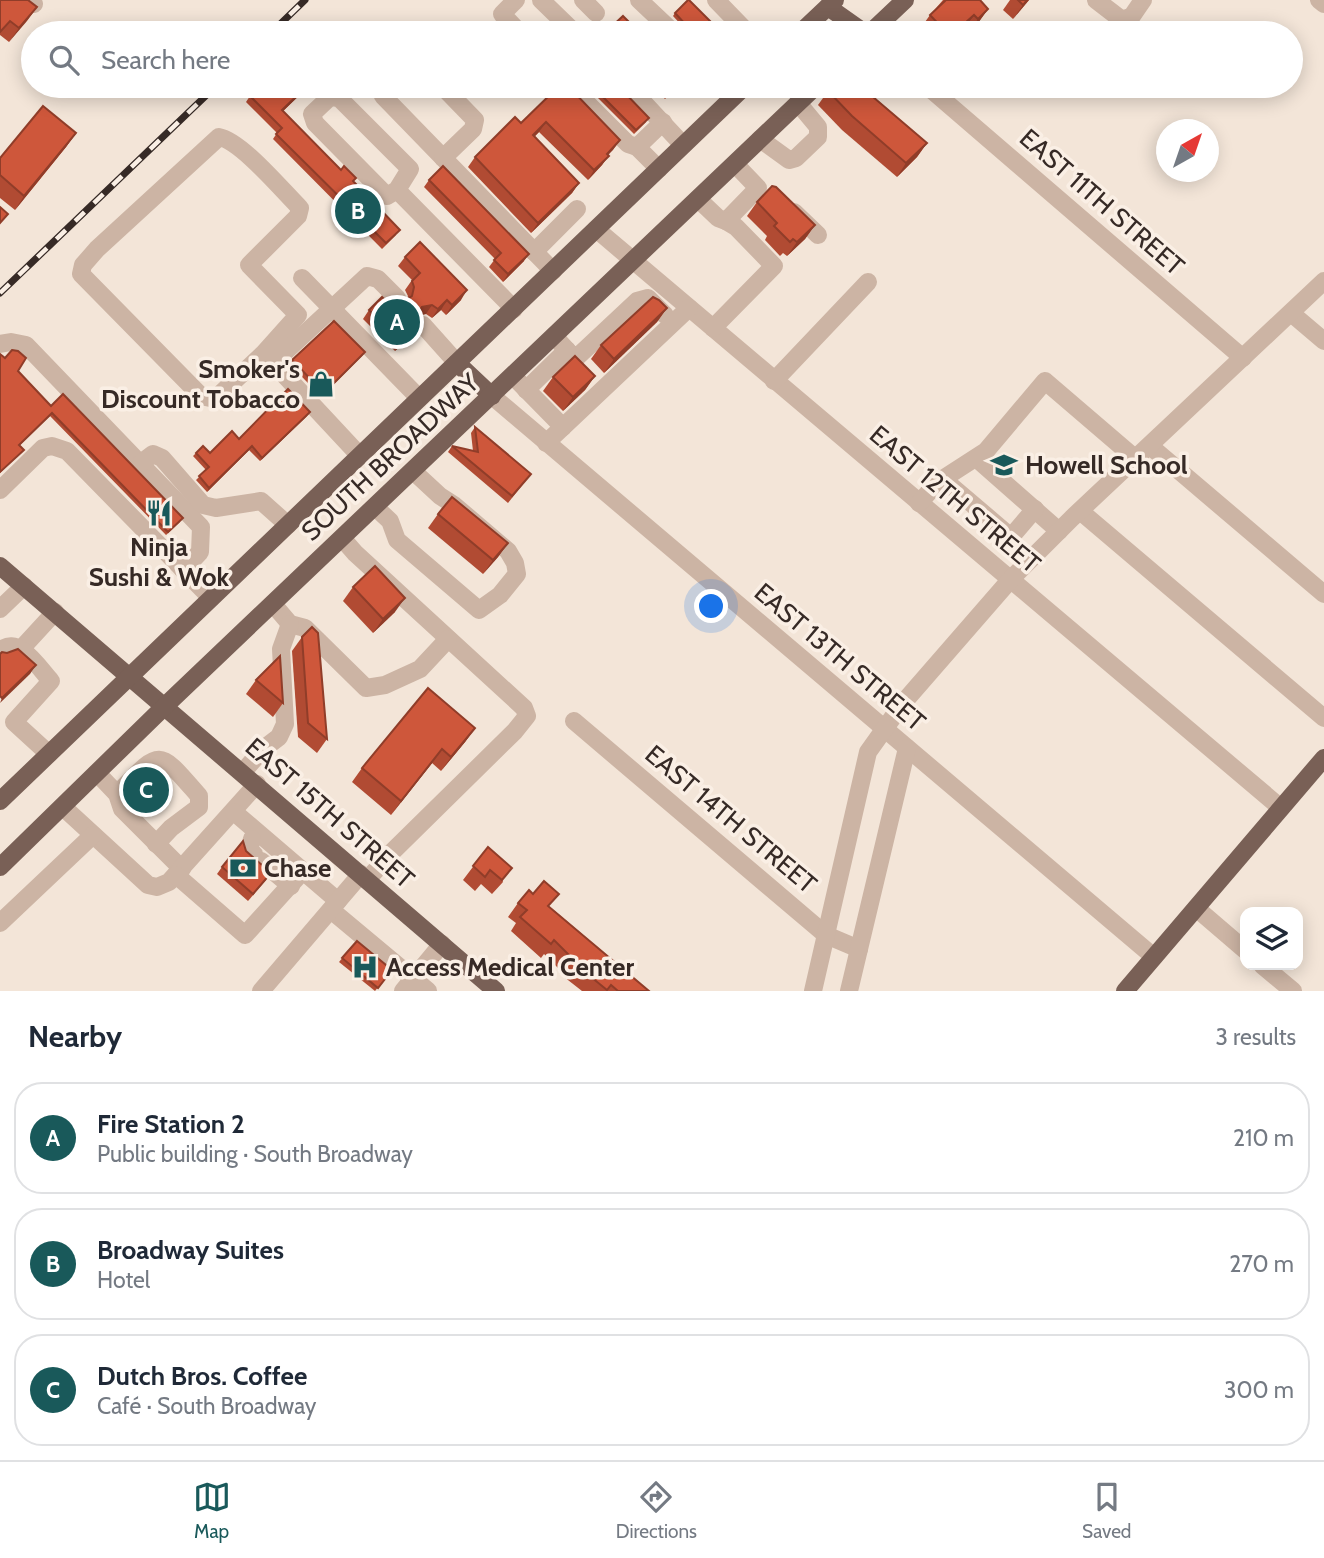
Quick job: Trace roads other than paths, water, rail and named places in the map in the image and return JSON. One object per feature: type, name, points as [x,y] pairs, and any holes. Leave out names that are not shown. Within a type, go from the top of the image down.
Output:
[{"type":"main road","points":[[881,21],[905,0]]},
{"type":"main road","points":[[811,21],[828,2],[853,21]]},
{"type":"main road","name":"SOUTH BROADWAY","points":[[0,801],[659,169],[726,98]]},
{"type":"main road","name":"SOUTH BROADWAY","points":[[0,867],[166,705],[803,98]]},
{"type":"main road","points":[[457,362],[492,396]]},
{"type":"main road","name":"EAST 15TH STREET","points":[[0,566],[166,705],[496,991]]},
{"type":"main road","points":[[1125,991],[1324,758]]},
{"type":"street","points":[[509,21],[502,14],[516,0]]},
{"type":"street","points":[[541,0],[563,21]]},
{"type":"street","points":[[583,0],[596,13]]},
{"type":"street","points":[[639,0],[661,21]]},
{"type":"street","points":[[716,0],[736,21]]},
{"type":"street","points":[[1096,0],[1122,20],[1132,16],[1143,0]]},
{"type":"street","points":[[1319,0],[1324,4]]},
{"type":"street","points":[[329,98],[312,114],[315,123],[387,195],[397,190],[410,169],[339,99],[334,98]]},
{"type":"street","points":[[385,98],[553,271]]},
{"type":"street","points":[[443,158],[473,129],[475,120],[454,98]]},
{"type":"street","points":[[582,98],[628,144],[637,147],[659,169]]},
{"type":"street","points":[[640,98],[683,145]]},
{"type":"street","name":"EAST 11TH STREET","points":[[941,98],[1243,358]]},
{"type":"street","points":[[760,139],[789,160],[796,158],[818,137],[818,127],[798,103]]},
{"type":"street","points":[[637,147],[663,122]]},
{"type":"street","points":[[268,358],[298,315],[249,265],[298,216],[300,208],[240,148],[228,138],[219,136],[97,249],[83,265],[81,274],[201,396],[215,399],[333,309],[367,276],[378,279],[397,298]]},
{"type":"street","points":[[735,164],[818,234]]},
{"type":"street","points":[[397,190],[514,309]]},
{"type":"street","points":[[726,221],[770,192]]},
{"type":"street","points":[[698,199],[718,218],[736,227],[774,266],[712,328]]},
{"type":"street","points":[[534,252],[576,209]]},
{"type":"street","name":"EAST 12TH STREET","points":[[596,229],[1281,808]]},
{"type":"street","points":[[302,278],[419,398]]},
{"type":"street","points":[[813,991],[869,752],[884,729],[1010,580],[1059,530],[1324,281]]},
{"type":"street","points":[[774,380],[867,282]]},
{"type":"street","points":[[526,390],[643,299],[651,300],[673,323]]},
{"type":"street","points":[[547,443],[689,308]]},
{"type":"street","points":[[1291,313],[1324,341]]},
{"type":"street","points":[[424,325],[457,362]]},
{"type":"street","points":[[554,336],[575,351]]},
{"type":"street","points":[[0,344],[11,342],[26,345],[201,527],[200,552],[183,570]]},
{"type":"street","points":[[268,358],[360,456]]},
{"type":"street","points":[[513,376],[563,427]]},
{"type":"street","points":[[919,503],[943,479],[986,451],[1045,381],[1136,459]]},
{"type":"street","name":"EAST 13TH STREET","points":[[492,396],[1154,957]]},
{"type":"street","points":[[1150,446],[1324,594]]},
{"type":"street","points":[[0,489],[44,448],[60,447],[67,451],[211,598]]},
{"type":"street","points":[[141,463],[153,454],[162,458],[203,505],[216,508],[261,501],[288,525]]},
{"type":"street","points":[[976,458],[1059,530]]},
{"type":"street","points":[[376,507],[390,521],[397,540],[479,610],[505,589],[517,574],[515,563],[508,551],[413,471]]},
{"type":"street","points":[[943,479],[1011,537],[1035,509]]},
{"type":"street","points":[[1080,511],[1324,718]]},
{"type":"street","points":[[261,991],[334,906],[515,731],[527,716],[524,708],[360,558],[342,538]]},
{"type":"street","points":[[0,610],[24,586]]},
{"type":"street","points":[[273,604],[290,624],[305,628],[366,688],[385,685],[420,669],[448,639]]},
{"type":"street","points":[[21,649],[55,612]]},
{"type":"street","points":[[243,772],[262,750],[279,737],[285,724],[282,649],[290,624]]},
{"type":"street","points":[[0,652],[11,645],[21,649],[51,681],[7,719],[49,754]]},
{"type":"street","name":"EAST 14TH STREET","points":[[574,721],[826,935],[859,949]]},
{"type":"street","points":[[849,991],[907,748]]},
{"type":"street","points":[[117,794],[152,760],[162,759],[171,764],[199,796],[199,807],[156,844]]},
{"type":"street","points":[[97,773],[117,794],[122,809],[179,872],[244,935],[296,879]]},
{"type":"street","points":[[63,807],[148,885],[157,887],[169,882],[179,872],[257,784]]},
{"type":"street","points":[[234,812],[258,848],[334,906],[408,985],[428,991]]},
{"type":"street","points":[[0,923],[93,835]]},
{"type":"street","points":[[258,848],[296,879]]},
{"type":"street","points":[[1196,908],[1240,946]]},
{"type":"street","points":[[408,985],[442,944]]},
{"type":"street","points":[[1268,970],[1293,991]]},
{"type":"railway","points":[[283,21],[305,0]]},
{"type":"railway","points":[[0,293],[203,98]]},
{"type":"place","name":"Broadway Suites","points":[[358,211]]},
{"type":"place","name":"Fire Station 2","points":[[397,322]]},
{"type":"place","name":"Smoker's Discount Tobacco","points":[[321,384]]},
{"type":"place","name":"Howell School","points":[[1004,465]]},
{"type":"place","name":"Ninja Sushi & Wok","points":[[159,513]]},
{"type":"place","name":"Dutch Bros. Coffee","points":[[146,790]]},
{"type":"place","name":"Chase","points":[[243,868]]},
{"type":"place","name":"Access Medical Center","points":[[365,967]]}]
